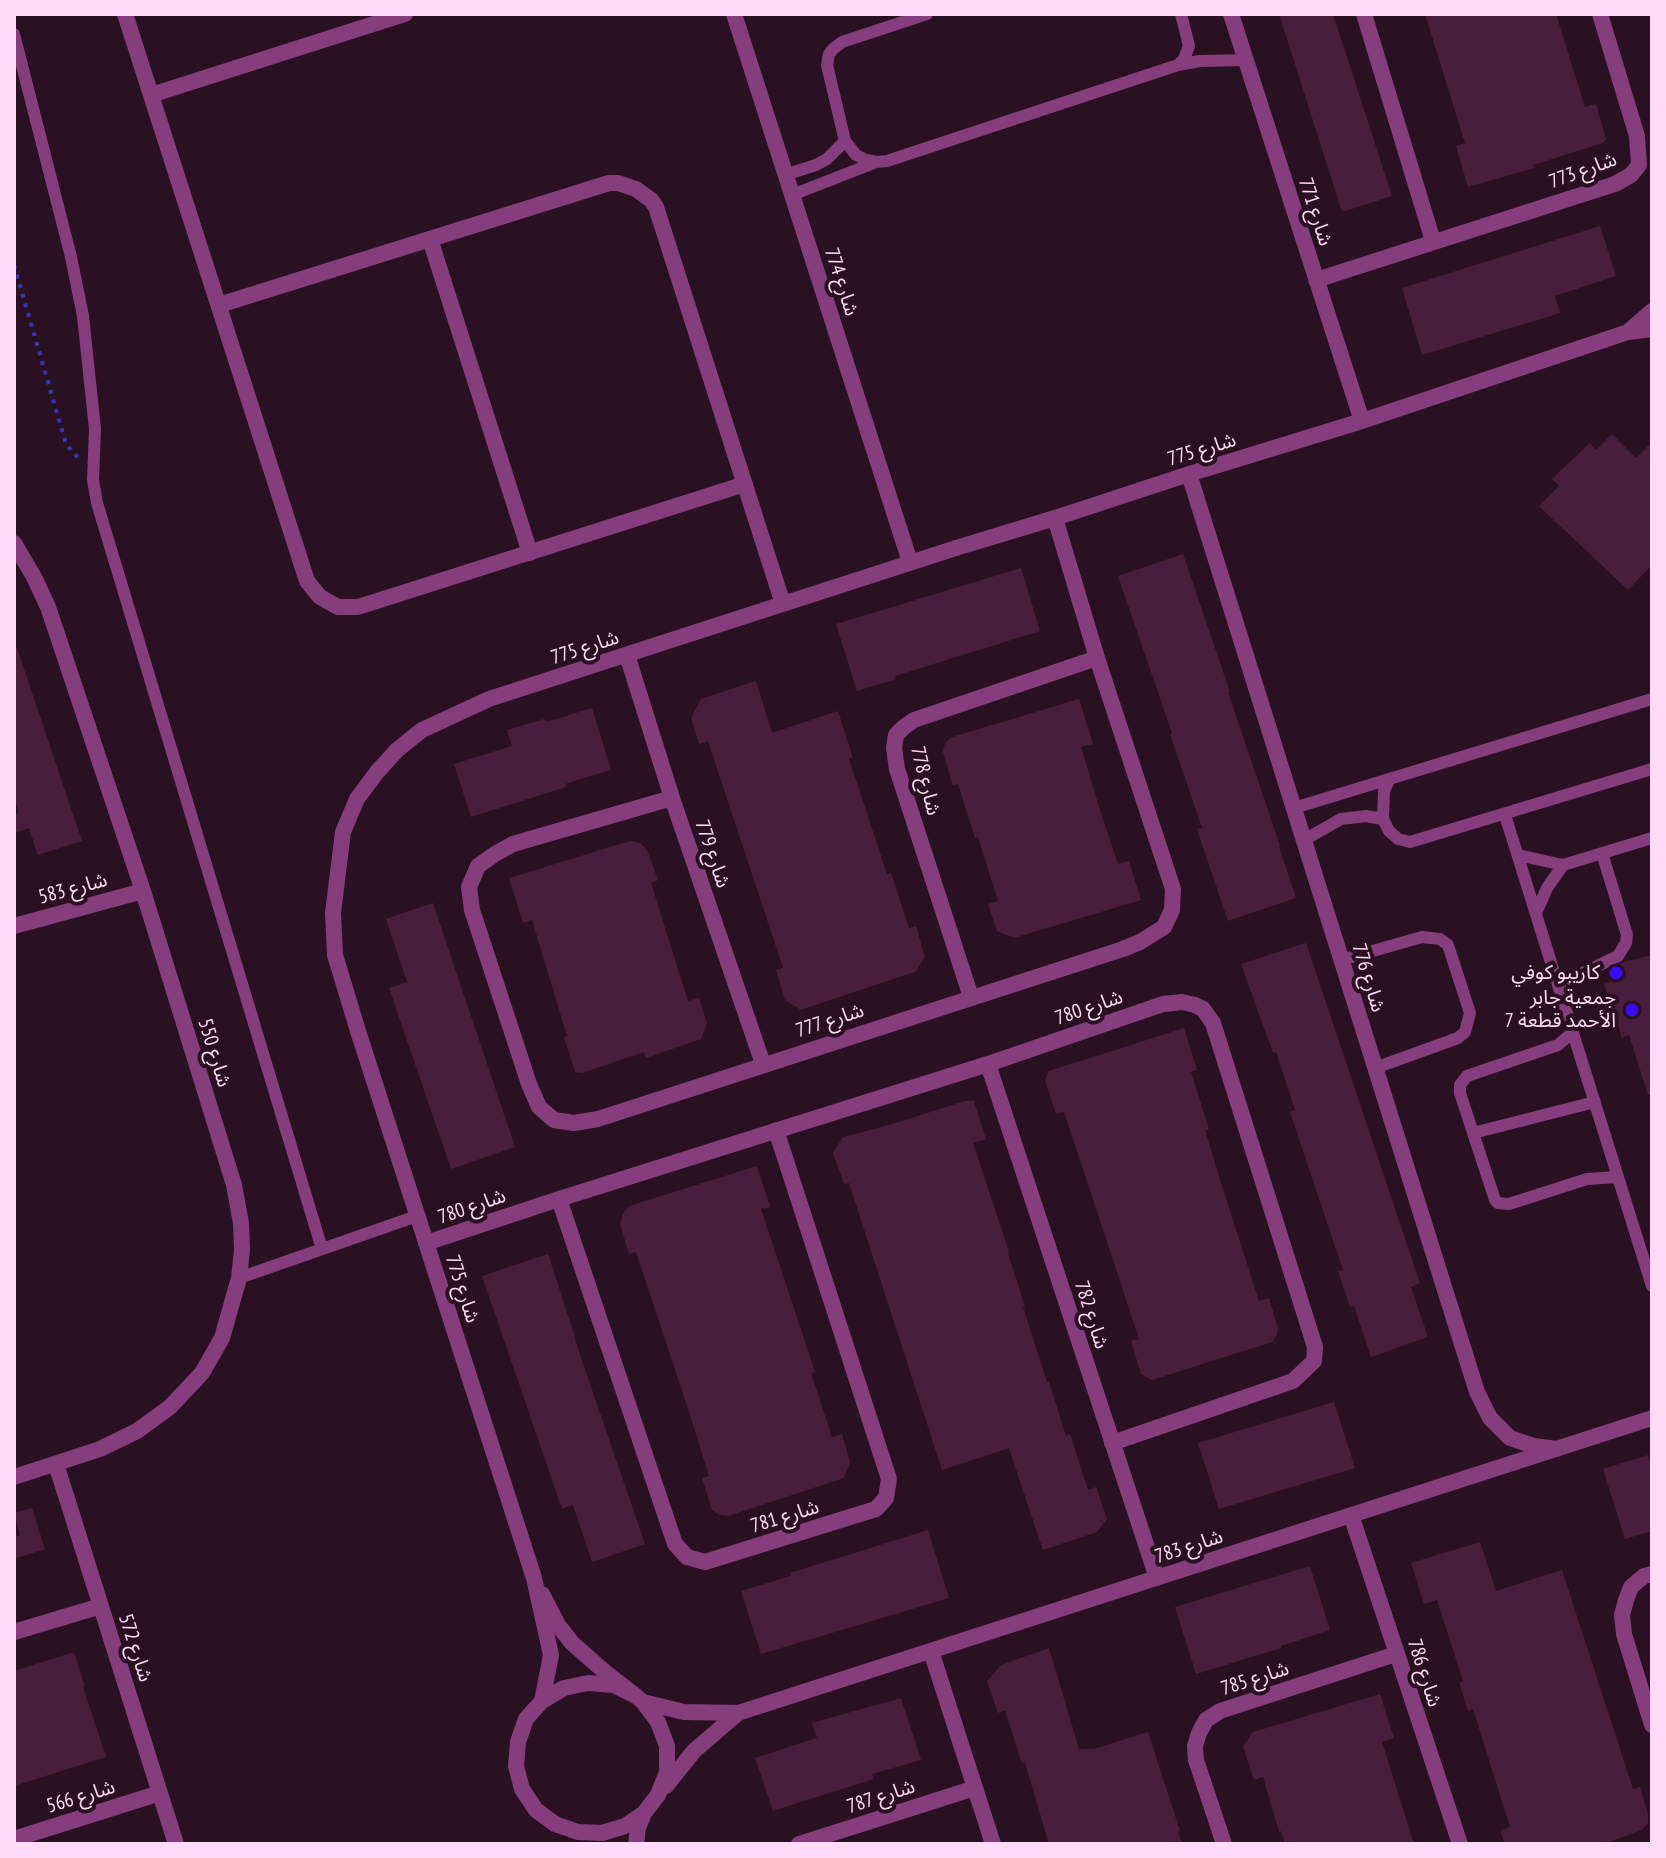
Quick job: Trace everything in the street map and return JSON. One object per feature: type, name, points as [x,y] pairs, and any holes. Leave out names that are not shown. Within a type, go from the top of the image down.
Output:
[{"type":"street","points":[[125,14],[307,581],[320,597],[338,607],[358,607],[745,484]]},
{"type":"street","points":[[151,95],[405,14]]},
{"type":"street","name":"شارع 774","points":[[734,14],[910,562]]},
{"type":"street","name":"شارع 771","points":[[1231,14],[1362,421]]},
{"type":"street","points":[[1364,14],[1433,241]]},
{"type":"street","name":"شارع 773","points":[[1316,280],[1615,184],[1631,175],[1639,165],[1637,136],[1600,14]]},
{"type":"street","points":[[219,305],[609,183],[628,186],[644,194],[656,207],[783,604]]},
{"type":"street","points":[[430,239],[530,553]]},
{"type":"street","name":"شارع 775","points":[[1628,332],[1652,311]]},
{"type":"street","name":"شارع 775","points":[[542,1701],[551,1655],[534,1578],[335,955],[333,913],[343,832],[357,799],[377,772],[397,750],[422,730],[489,699],[910,562],[1362,421],[1628,332],[1652,329]]},
{"type":"street","name":"شارع 776","points":[[1189,474],[1477,1392],[1490,1418],[1510,1438],[1557,1449]]},
{"type":"street","name":"شارع 777","points":[[672,798],[513,844],[478,866],[469,887],[472,910],[529,1084],[539,1107],[554,1120],[574,1123],[598,1119],[1140,942],[1164,927],[1172,910],[1173,889],[1097,658],[1055,518]]},
{"type":"street","name":"شارع 550","points":[[14,543],[34,577],[58,632],[143,891],[234,1185],[242,1250],[239,1278],[222,1338],[202,1373],[170,1407],[137,1431],[100,1449],[14,1477]]},
{"type":"street","name":"شارع 779","points":[[627,655],[672,798],[763,1064]]},
{"type":"street","name":"شارع 778","points":[[971,997],[897,769],[896,735],[914,720],[1097,658]]},
{"type":"street","name":"شارع 583","points":[[14,926],[143,891]]},
{"type":"street","name":"شارع 780","points":[[426,1243],[988,1064],[1163,1004],[1182,1002],[1195,1005],[1203,1009],[1213,1023],[1315,1347],[1314,1361],[1293,1381],[1112,1443]]},
{"type":"street","name":"شارع 782","points":[[988,1064],[1157,1578]]},
{"type":"street","name":"شارع 781","points":[[559,1199],[675,1544],[687,1557],[705,1562],[876,1509],[886,1498],[889,1479],[776,1130]]},
{"type":"street","name":"شارع 783","points":[[640,1699],[684,1712],[738,1713],[1652,1418]]},
{"type":"street","name":"شارع 572","points":[[56,1464],[176,1844]]},
{"type":"street","name":"شارع 786","points":[[1351,1515],[1460,1844]]},
{"type":"street","points":[[1652,1574],[1644,1576],[1631,1587],[1622,1615],[1624,1634],[1652,1725]]},
{"type":"street","name":"شارع 775","points":[[534,1578],[558,1625],[572,1643],[640,1699]]},
{"type":"street","points":[[14,1632],[101,1606]]},
{"type":"street","points":[[931,1651],[993,1844]]},
{"type":"street","name":"شارع 785","points":[[1224,1844],[1196,1760],[1195,1746],[1206,1720],[1220,1711],[1396,1654]]},
{"type":"street","points":[[578,1844],[536,1810],[522,1789],[516,1766],[518,1742],[526,1719],[542,1701],[564,1688],[588,1683],[614,1685],[640,1699],[658,1722],[667,1746],[667,1772],[658,1795],[644,1813],[636,1844]]},
{"type":"street","name":"شارع 783","points":[[658,1795],[694,1751],[738,1713]]},
{"type":"street","name":"شارع 787","points":[[799,1844],[975,1788]]},
{"type":"street","name":"شارع 566","points":[[14,1839],[160,1793]]},
{"type":"street","points":[[555,1824],[578,1832],[602,1833],[625,1826],[644,1813]]},
{"type":"lane","points":[[876,162],[856,155],[845,141],[827,59],[842,42],[927,14]]},
{"type":"lane","points":[[1178,65],[1189,46],[1181,14]]},
{"type":"lane","points":[[14,34],[83,316],[95,429],[93,468],[97,503],[322,1249]]},
{"type":"lane","points":[[792,195],[876,162],[887,161],[1178,65],[1246,60]]},
{"type":"lane","points":[[785,175],[827,159],[845,141]]},
{"type":"lane","points":[[1294,808],[1652,699]]},
{"type":"lane","points":[[1389,780],[1384,791],[1383,819],[1398,839],[1410,842],[1652,769]]},
{"type":"lane","points":[[1505,815],[1651,1280]]},
{"type":"lane","points":[[1304,840],[1341,819],[1366,816],[1383,819]]},
{"type":"lane","points":[[1518,855],[1563,865],[1652,838]]},
{"type":"lane","points":[[1558,985],[1618,956],[1626,943],[1627,935],[1602,853]]},
{"type":"lane","points":[[1536,913],[1547,888],[1563,865]]},
{"type":"lane","points":[[1341,960],[1422,937],[1440,939],[1448,945],[1470,1013],[1465,1032],[1458,1038],[1375,1068]]},
{"type":"lane","points":[[1573,1032],[1558,1045],[1467,1076],[1462,1080],[1460,1093],[1498,1203],[1509,1204],[1587,1179],[1618,1177]]},
{"type":"lane","points":[[1473,1133],[1595,1102]]},
{"type":"lane","points":[[239,1278],[417,1216]]},
{"type":"path","points":[[14,265],[66,444],[82,462],[93,468]]},
{"type":"building","points":[[1279,14],[1333,14],[1392,196],[1342,212]]},
{"type":"building","points":[[1425,14],[1556,14],[1585,107],[1596,104],[1606,139],[1603,143],[1533,165],[1534,168],[1468,187],[1456,146],[1465,143]]},
{"type":"building","points":[[1600,226],[1616,276],[1555,296],[1560,313],[1422,355],[1402,288]]},
{"type":"building","points":[[1612,434],[1636,458],[1652,442],[1652,565],[1628,590],[1539,506],[1559,486],[1552,479],[1590,443],[1596,450]]},
{"type":"building","points":[[1183,554],[1296,898],[1228,921],[1197,829],[1202,828],[1172,733],[1118,576]]},
{"type":"building","points":[[1021,568],[1040,631],[895,676],[896,679],[857,691],[836,624]]},
{"type":"building","points":[[17,648],[82,841],[38,855],[29,828],[14,833],[14,815],[19,813],[14,798],[14,649]]},
{"type":"building","points":[[756,681],[772,733],[838,711],[853,758],[849,759],[887,874],[891,873],[909,928],[916,926],[925,957],[915,972],[801,1010],[785,1000],[776,970],[783,968],[708,741],[699,744],[691,718],[701,699]]},
{"type":"building","points":[[1079,699],[1093,744],[1081,747],[1101,813],[1118,864],[1129,861],[1141,900],[1014,938],[997,931],[988,904],[998,901],[958,784],[953,786],[943,752],[945,743],[952,737]]},
{"type":"building","points":[[592,708],[611,770],[471,817],[454,764],[512,746],[507,730]]},
{"type":"building","points":[[630,841],[640,843],[647,850],[658,880],[651,883],[688,1001],[699,998],[707,1023],[701,1039],[646,1058],[644,1052],[582,1073],[575,1072],[532,920],[523,923],[509,878]]},
{"type":"building","points":[[433,903],[515,1147],[451,1169],[389,988],[407,982],[386,919]]},
{"type":"building","points":[[1306,943],[1420,1283],[1411,1287],[1428,1337],[1371,1357],[1338,1271],[1343,1270],[1290,1112],[1295,1110],[1276,1052],[1273,1053],[1241,964]]},
{"type":"building","name":"جمعية جابر الأحمد قطعة 7","points":[[1652,955],[1652,1094],[1648,1095],[1629,1035],[1622,1038],[1604,984],[1611,982],[1607,971],[1624,962]]},
{"type":"building","points":[[1184,1028],[1197,1070],[1191,1072],[1209,1129],[1205,1130],[1221,1183],[1259,1301],[1269,1298],[1278,1328],[1272,1342],[1152,1380],[1141,1374],[1131,1341],[1139,1339],[1064,1112],[1056,1114],[1045,1080],[1049,1071]]},
{"type":"building","points":[[974,1101],[986,1139],[973,1143],[1047,1382],[1066,1436],[1070,1434],[1088,1490],[1096,1487],[1107,1519],[1097,1532],[1043,1550],[1009,1448],[942,1470],[849,1183],[844,1184],[833,1153],[843,1137]]},
{"type":"building","points":[[757,1166],[770,1207],[761,1209],[815,1372],[811,1373],[832,1437],[842,1434],[850,1462],[844,1478],[728,1516],[712,1510],[702,1478],[709,1476],[689,1412],[636,1252],[629,1254],[620,1224],[629,1206]]},
{"type":"building","points":[[548,1254],[645,1544],[592,1562],[573,1505],[562,1509],[482,1276]]},
{"type":"building","points":[[1334,1402],[1355,1468],[1219,1509],[1198,1443]]},
{"type":"building","points":[[1648,1455],[1652,1469],[1652,1531],[1625,1539],[1603,1469]]},
{"type":"building","points":[[32,1508],[45,1549],[14,1559],[14,1537],[20,1535],[14,1513]]},
{"type":"building","points":[[928,1530],[949,1598],[761,1654],[741,1591]]},
{"type":"building","points":[[1480,1542],[1496,1591],[1562,1570],[1633,1789],[1640,1787],[1648,1814],[1648,1823],[1642,1830],[1603,1844],[1505,1844],[1500,1830],[1510,1827],[1473,1709],[1468,1711],[1459,1682],[1463,1681],[1437,1600],[1424,1604],[1411,1563]]},
{"type":"building","points":[[1310,1566],[1330,1630],[1196,1674],[1175,1607]]},
{"type":"building","points":[[1049,1648],[1079,1749],[1094,1749],[1148,1732],[1182,1844],[1049,1844],[1025,1763],[1022,1764],[1005,1710],[998,1713],[987,1681],[1001,1665]]},
{"type":"building","points":[[74,1652],[106,1757],[14,1786],[14,1671]]},
{"type":"building","points":[[1380,1694],[1394,1738],[1382,1742],[1414,1844],[1285,1844],[1263,1777],[1254,1780],[1243,1746],[1253,1732]]},
{"type":"building","points":[[901,1698],[921,1760],[872,1774],[873,1779],[773,1811],[755,1758],[817,1738],[812,1723]]},
{"type":"place","name":"كاريبو كوفي","points":[[1616,973]]},
{"type":"place","name":"جمعية جابر الأحمد قطعة 7","points":[[1632,1010]]}]
